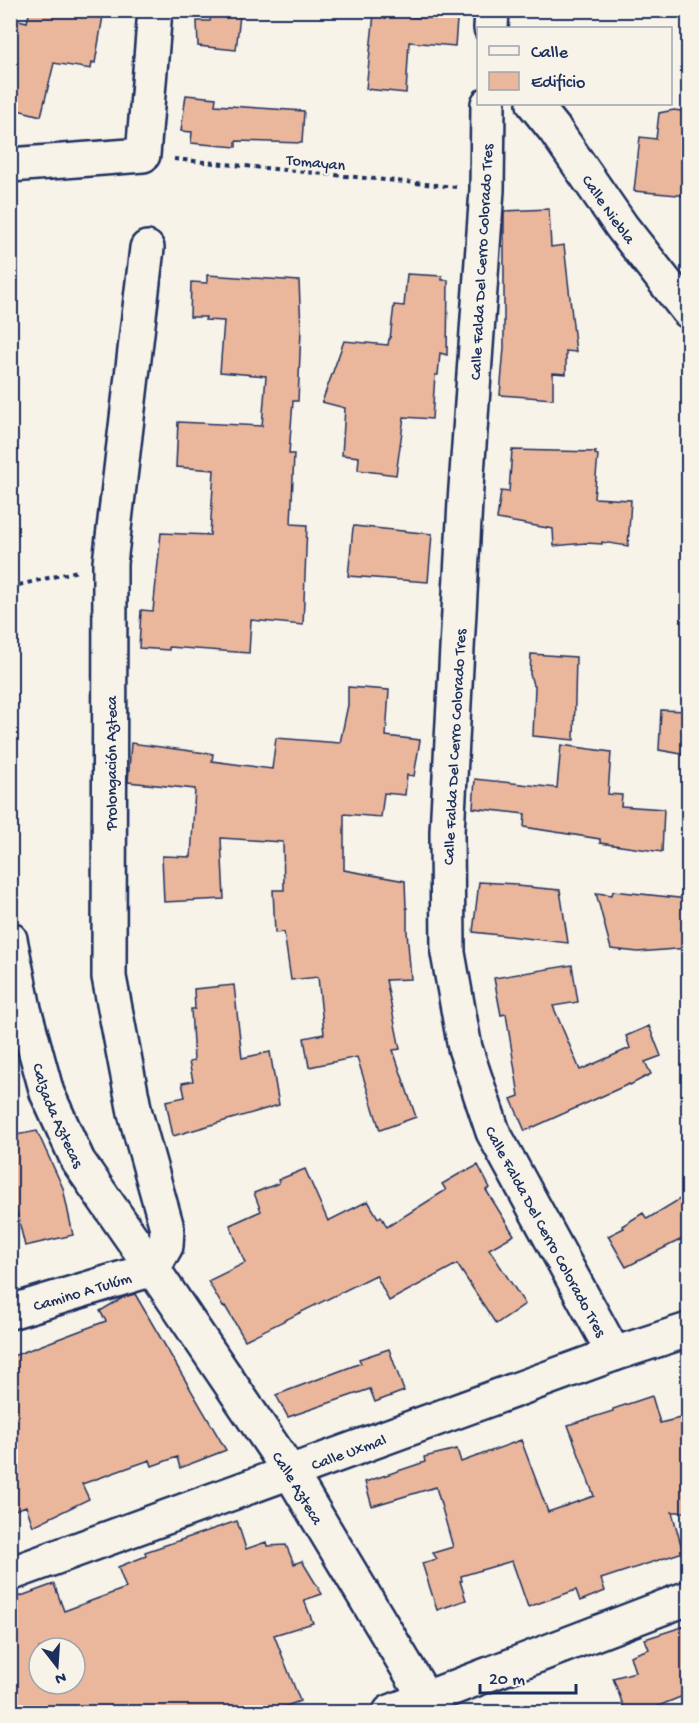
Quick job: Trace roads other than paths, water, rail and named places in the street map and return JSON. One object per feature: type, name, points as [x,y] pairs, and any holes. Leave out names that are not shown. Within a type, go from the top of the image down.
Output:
[{"type":"street","points":[[10,165],[143,155],[155,10]]},
{"type":"street","points":[[491,27],[492,10]]},
{"type":"street","name":"Calle Falda Del Cerro Colorado Tres","points":[[488,105],[487,190],[466,490],[447,820],[448,953],[465,1048],[494,1132],[614,1354]]},
{"type":"street","name":"Calle Niebla","points":[[535,105],[622,227],[688,311]]},
{"type":"street","name":"Prolongación Azteca","points":[[147,248],[111,563],[109,977],[135,1113],[167,1228],[166,1246],[153,1269]]},
{"type":"street","name":"Calzada Aztecas","points":[[10,939],[24,1009],[47,1093],[78,1161],[153,1269]]},
{"type":"street","name":"Camino A Tulúm","points":[[10,1312],[153,1269]]},
{"type":"street","name":"Calle Azteca","points":[[153,1269],[290,1472],[430,1706]]},
{"type":"street","name":"Calle Uxmal","points":[[10,1574],[614,1354],[688,1330]]},
{"type":"street","points":[[390,1713],[430,1706],[688,1598]]}]
